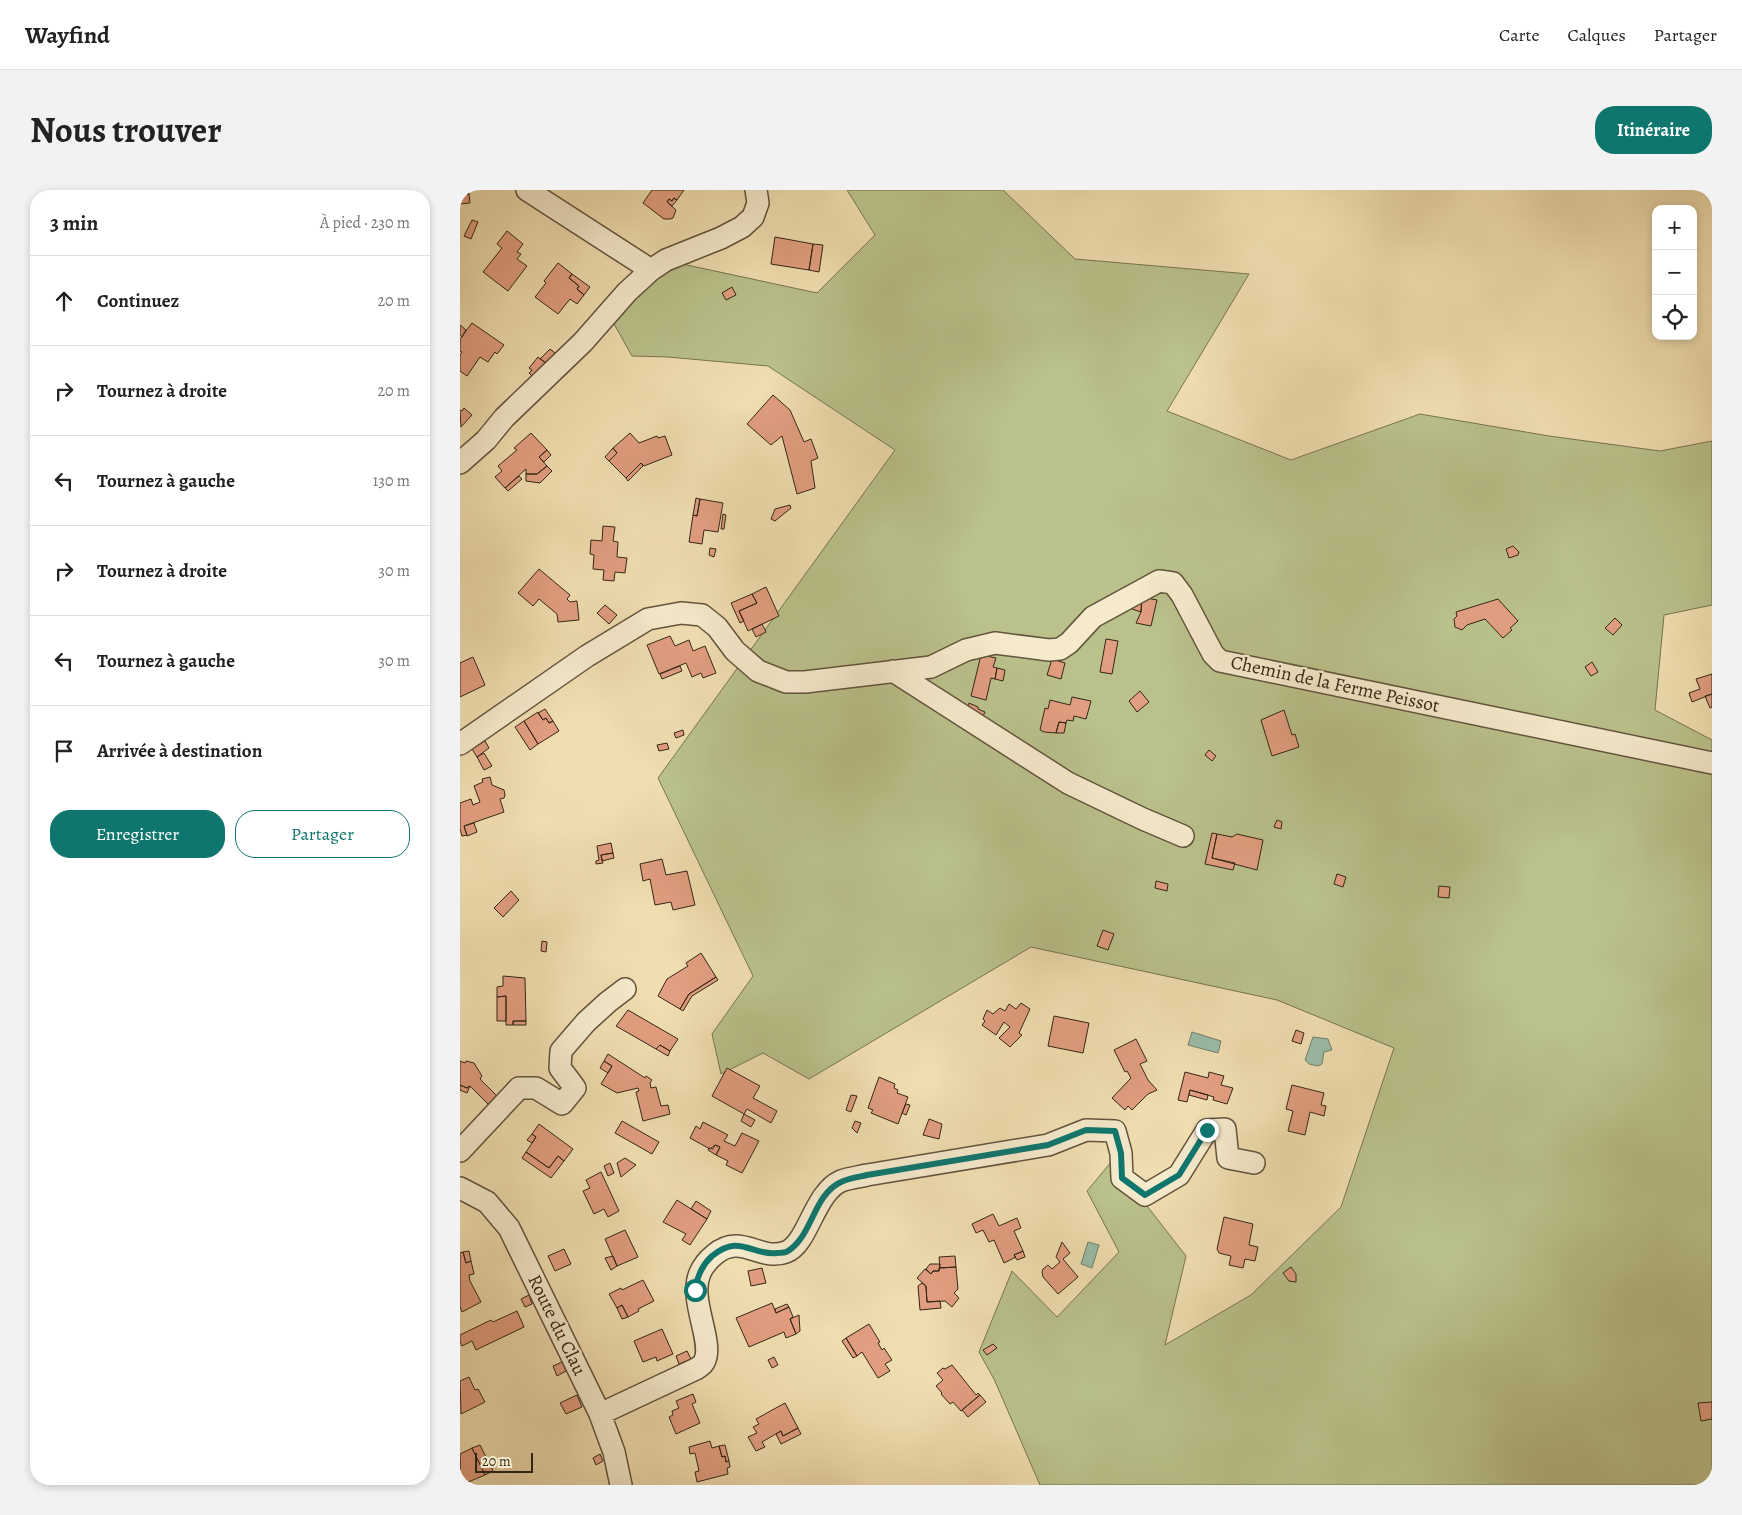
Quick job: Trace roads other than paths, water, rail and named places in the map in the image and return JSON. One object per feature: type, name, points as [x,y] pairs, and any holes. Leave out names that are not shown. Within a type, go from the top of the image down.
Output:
[{"type":"street","points":[[527,190],[651,270]]},
{"type":"street","points":[[460,463],[486,440],[504,418],[582,342],[627,292],[651,270],[676,255],[721,238],[742,227],[754,217],[758,203],[756,190]]},
{"type":"street","name":"Chemin de la Ferme Peissot","points":[[460,744],[579,662],[648,619],[682,612],[702,615],[717,627],[735,651],[758,670],[786,682],[805,682],[931,667],[966,650],[994,643],[1049,650],[1060,649],[1069,643],[1093,616],[1159,581],[1173,583],[1213,654],[1220,660],[1712,763]]},
{"type":"street","points":[[893,671],[1068,783],[1143,819],[1184,836]]},
{"type":"street","points":[[460,1151],[519,1088],[536,1088],[562,1104],[575,1088],[560,1068],[561,1050],[586,1022],[625,989]]},
{"type":"street","points":[[600,1414],[696,1369],[704,1363],[707,1352],[695,1290],[700,1271],[709,1259],[720,1250],[734,1246],[749,1247],[768,1254],[787,1252],[800,1240],[825,1194],[841,1182],[867,1175],[1048,1145],[1086,1130],[1115,1131],[1121,1153],[1122,1178],[1145,1195],[1179,1175],[1207,1130],[1225,1129],[1228,1158],[1254,1163]]},
{"type":"street","name":"Route du Clau","points":[[460,1188],[487,1202],[509,1228],[600,1414],[614,1452],[620,1485]]}]
